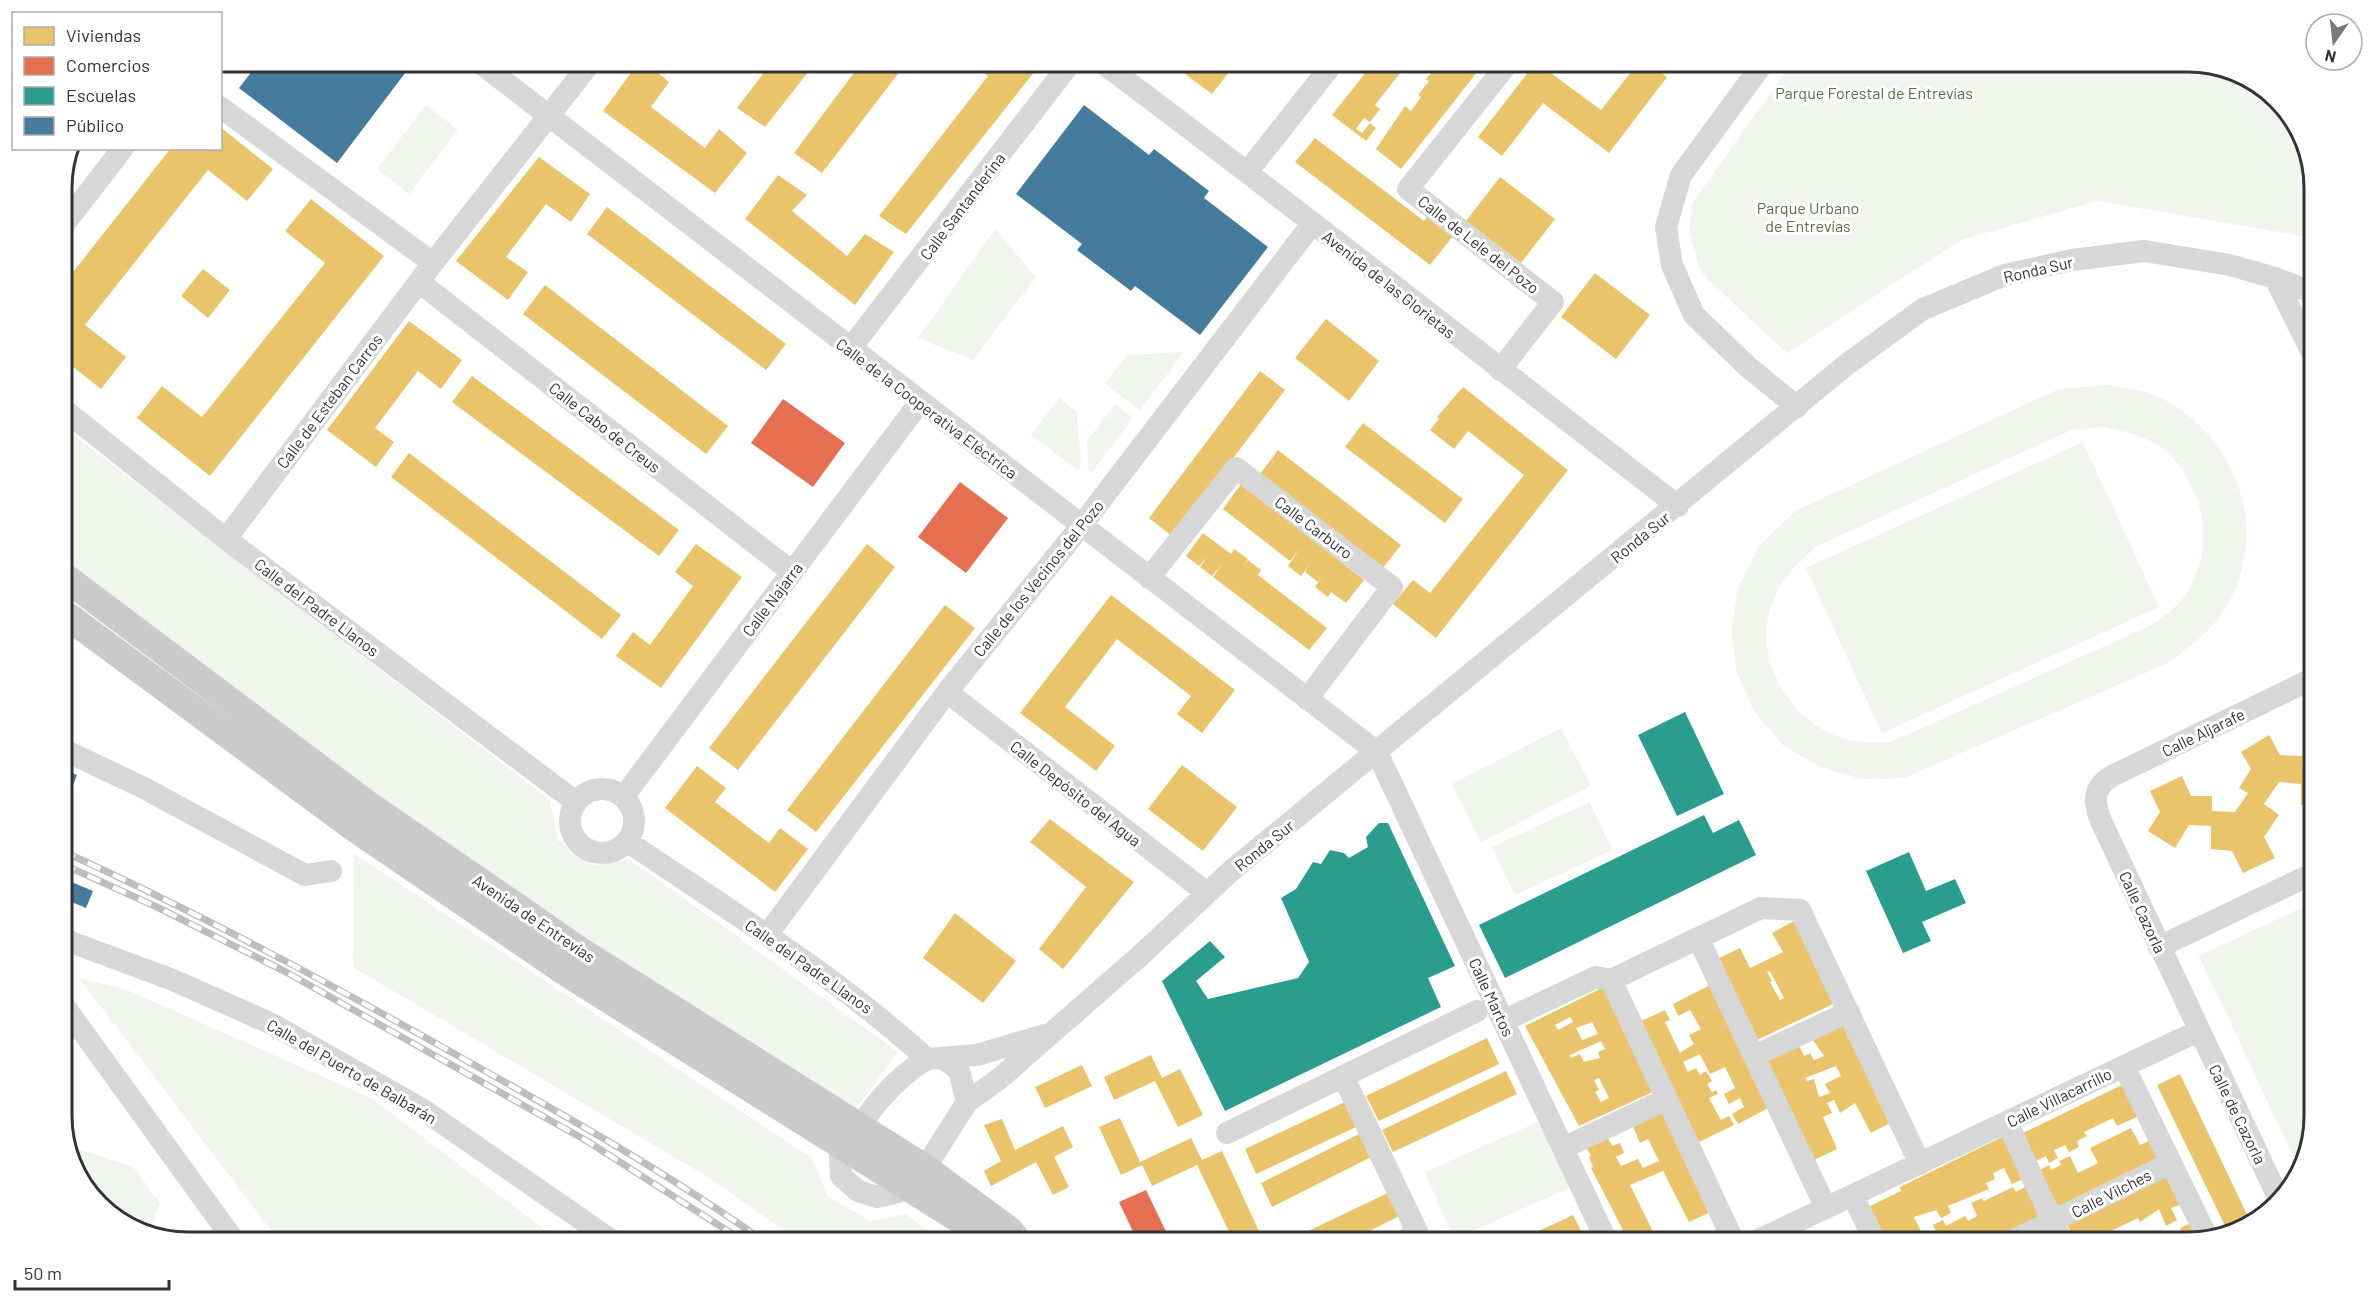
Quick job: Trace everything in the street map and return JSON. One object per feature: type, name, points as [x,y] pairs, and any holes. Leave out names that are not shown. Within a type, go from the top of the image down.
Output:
[{"type":"main road","name":"Avenida de Entrevías","points":[[72,583],[367,804],[852,1138]]},
{"type":"main road","name":"Avenida de Entrevías","points":[[72,619],[353,827],[570,975],[1011,1232]]},
{"type":"main road","name":"Avenida de Entrevías","points":[[917,1177],[984,1232]]},
{"type":"street","name":"Calle de la Cooperativa Eléctrica","points":[[492,72],[1377,752]]},
{"type":"street","name":"Calle de Esteban Carros","points":[[226,539],[418,282],[583,72]]},
{"type":"street","name":"Calle Santanderina","points":[[850,349],[1063,72]]},
{"type":"street","name":"Avenida de las Glorietas","points":[[1114,72],[1248,171],[1312,224],[1678,506]]},
{"type":"street","points":[[1248,171],[1326,72]]},
{"type":"street","name":"Calle de Lele del Pozo","points":[[1500,370],[1553,302],[1408,189],[1501,72]]},
{"type":"street","points":[[1757,72],[1681,175],[1666,227],[1672,265],[1694,315],[1747,366],[1797,407]]},
{"type":"street","points":[[222,108],[433,263]]},
{"type":"street","points":[[72,214],[121,150]]},
{"type":"street","name":"Calle de los Vecinos del Pozo","points":[[767,935],[947,692],[1081,526],[1312,224]]},
{"type":"street","name":"Ronda Sur","points":[[917,1177],[967,1102],[999,1079],[1052,1033],[1207,893],[1846,365],[1923,309],[2005,275],[2072,260],[2144,251],[2230,266],[2275,278],[2304,289]]},
{"type":"street","points":[[2275,278],[2304,337]]},
{"type":"street","name":"Calle Cabo de Creus","points":[[418,282],[792,572]]},
{"type":"street","name":"Calle Najarra","points":[[624,796],[920,402]]},
{"type":"street","name":"Calle del Padre Llanos","points":[[72,416],[226,539],[576,802]]},
{"type":"street","name":"Calle Carburo","points":[[1149,578],[1236,468],[1392,586],[1307,699]]},
{"type":"street","name":"Calle Aljarafe","points":[[2096,792],[2104,781],[2112,776],[2304,683]]},
{"type":"street","name":"Calle Depósito del Agua","points":[[947,692],[1207,893]]},
{"type":"street","name":"Calle Martos","points":[[1377,752],[1603,1232]]},
{"type":"street","points":[[72,754],[144,788],[305,875],[331,871]]},
{"type":"street","points":[[598,789],[610,789],[624,796],[631,804],[635,818],[634,829],[628,842],[608,854],[594,853],[583,848],[574,838],[570,825],[570,813],[576,802],[585,793],[598,789]]},
{"type":"street","name":"Calle Cazorla","points":[[2096,792],[2095,800],[2101,821],[2198,1031]]},
{"type":"street","name":"Calle del Padre Llanos","points":[[628,842],[767,935],[884,1019],[936,1060],[959,1070],[967,1102]]},
{"type":"street","points":[[2159,947],[2304,878]]},
{"type":"street","points":[[1503,1021],[1596,977],[1611,980],[1761,908],[1800,910],[1920,1164]]},
{"type":"street","points":[[1699,939],[1826,1208]]},
{"type":"street","name":"Calle del Puerto de Balbarán","points":[[72,944],[173,980],[272,1024],[422,1109],[600,1232]]},
{"type":"street","points":[[1611,980],[1729,1232]]},
{"type":"street","name":"Calle Martos","points":[[1227,1133],[1477,1011]]},
{"type":"street","points":[[1754,1056],[1849,1012]]},
{"type":"street","points":[[72,1017],[229,1232]]},
{"type":"street","name":"Calle Villacarrillo","points":[[1775,1232],[2198,1031]]},
{"type":"street","name":"Calle de Cazorla","points":[[2198,1031],[2275,1192]]},
{"type":"street","name":"Ronda Sur","points":[[852,1138],[894,1085],[910,1069],[936,1060],[977,1055],[1052,1033]]},
{"type":"street","name":"Calle Vilches","points":[[2124,1066],[2204,1231]]},
{"type":"street","points":[[1343,1076],[1417,1232]]},
{"type":"street","points":[[1563,1148],[1667,1099]]},
{"type":"street","name":"Calle Vilches","points":[[2007,1122],[2057,1232]]},
{"type":"street","name":"Calle Vilches","points":[[2059,1232],[2171,1163]]},
{"type":"street","points":[[1853,1196],[1870,1232]]},
{"type":"green space","name":"Parque Urbano de Entrevías","points":[[1785,72],[2188,72],[2211,74],[2239,84],[2264,101],[2284,124],[2292,137],[2302,165],[2304,236],[2097,201],[1961,240],[1787,353],[1701,273],[1689,231],[1692,204]]},
{"type":"green space","points":[[426,105],[458,130],[409,194],[377,169]]},
{"type":"green space","points":[[995,229],[1036,277],[973,360],[918,338]]},
{"type":"green space","points":[[1183,353],[1140,410],[1105,384],[1127,355]]},
{"type":"green space","points":[[2108,385],[2139,390],[2157,396],[2183,412],[2206,432],[2224,456],[2237,483],[2245,512],[2246,541],[2242,571],[2230,600],[2218,619],[2194,643],[2166,664],[1904,778],[1861,779],[1820,767],[1783,745],[1755,713],[1737,673],[1731,631],[1738,588],[1760,545],[1795,511],[2059,389]],"holes":[[[2105,427],[2130,433],[2161,447],[2182,469],[2192,487],[2203,526],[2203,546],[2199,566],[2191,586],[2179,603],[2150,626],[1891,742],[1859,742],[1833,734],[1813,723],[1795,707],[1772,667],[1767,644],[1767,621],[1774,598],[1782,583],[1810,552],[1817,546],[2071,430]]]},
{"type":"green space","points":[[1059,398],[1077,412],[1081,465],[1078,470],[1031,435]]},
{"type":"green space","points":[[1115,404],[1133,418],[1092,472],[1089,470],[1087,441]]},
{"type":"green space","points":[[72,434],[550,800],[558,840],[594,866],[629,859],[898,1052],[854,1112],[418,828],[72,568]]},
{"type":"green space","points":[[2083,442],[2159,607],[1882,733],[1806,568]]},
{"type":"green space","points":[[1561,728],[1591,786],[1481,842],[1452,784]]},
{"type":"green space","points":[[1590,802],[1612,850],[1515,895],[1492,847]]},
{"type":"green space","points":[[354,854],[812,1158],[828,1197],[871,1221],[906,1214],[930,1232],[787,1232],[706,1176],[353,967]]},
{"type":"green space","points":[[2304,907],[2304,1124],[2295,1160],[2199,956]]},
{"type":"green space","points":[[79,978],[127,990],[371,1098],[548,1232],[272,1232]]},
{"type":"green space","points":[[1540,1121],[1569,1188],[1470,1232],[1451,1232],[1425,1172]]},
{"type":"green space","points":[[77,1149],[133,1167],[160,1203],[151,1226],[124,1212],[101,1192],[92,1180]]},
{"type":"building: Viviendas","points":[[632,72],[657,72],[669,82],[651,107],[705,148],[719,129],[747,153],[715,193],[603,111]]},
{"type":"building: Viviendas","points":[[764,72],[808,72],[765,127],[737,108]]},
{"type":"building: Viviendas","points":[[855,72],[899,72],[822,173],[794,153]]},
{"type":"building: Viviendas","points":[[983,72],[1034,72],[906,234],[879,216],[988,76]]},
{"type":"building: Viviendas","points":[[1182,72],[1229,72],[1212,94]]},
{"type":"building: Viviendas","points":[[1366,72],[1401,72],[1375,105],[1380,109],[1370,122],[1364,118],[1356,129],[1362,133],[1370,123],[1376,128],[1366,141],[1332,115]]},
{"type":"building: Viviendas","points":[[1432,72],[1477,72],[1401,169],[1376,149],[1405,106],[1411,111],[1421,97],[1418,95],[1429,81],[1426,79]]},
{"type":"building: Viviendas","points":[[1528,72],[1550,72],[1601,110],[1631,72],[1660,72],[1667,77],[1609,153],[1543,103],[1502,156],[1478,137]]},
{"type":"building: Viviendas","points":[[222,129],[273,169],[247,201],[208,170],[85,325],[126,357],[101,389],[72,366],[72,273],[169,150],[222,150]]},
{"type":"building: Viviendas","points":[[1315,138],[1424,221],[1427,217],[1453,236],[1430,265],[1295,162]]},
{"type":"building: Viviendas","points":[[539,157],[590,194],[571,222],[546,204],[506,257],[528,272],[508,300],[456,261]]},
{"type":"building: Viviendas","points":[[778,175],[807,195],[792,211],[847,256],[865,234],[894,252],[855,305],[745,219]]},
{"type":"building: Viviendas","points":[[1500,177],[1555,219],[1521,263],[1466,221]]},
{"type":"building: Viviendas","points":[[311,199],[384,256],[210,476],[137,418],[162,386],[202,417],[325,263],[285,231]]},
{"type":"building: Viviendas","points":[[607,207],[786,344],[766,370],[587,234]]},
{"type":"building: Viviendas","points":[[203,269],[230,290],[208,318],[181,296]]},
{"type":"building: Viviendas","points":[[1595,273],[1650,315],[1616,359],[1561,317]]},
{"type":"building: Viviendas","points":[[545,285],[728,426],[706,454],[523,314]]},
{"type":"building: Viviendas","points":[[1326,319],[1379,361],[1349,401],[1295,358]]},
{"type":"building: Viviendas","points":[[409,321],[462,360],[441,389],[418,371],[375,428],[394,442],[376,467],[327,430]]},
{"type":"building: Viviendas","points":[[1260,371],[1285,390],[1173,537],[1149,518]]},
{"type":"building: Viviendas","points":[[472,376],[679,530],[659,556],[452,402]]},
{"type":"building: Viviendas","points":[[1463,387],[1568,470],[1436,638],[1393,604],[1413,580],[1430,593],[1524,475],[1468,431],[1454,449],[1430,430],[1439,419],[1437,417]]},
{"type":"building: Viviendas","points":[[1363,423],[1463,499],[1445,523],[1345,447]]},
{"type":"building: Viviendas","points":[[1278,450],[1401,545],[1383,568],[1260,474]]},
{"type":"building: Viviendas","points":[[409,453],[621,615],[602,639],[391,477]]},
{"type":"building: Viviendas","points":[[1241,484],[1364,580],[1346,603],[1331,592],[1328,597],[1315,587],[1324,574],[1318,582],[1305,572],[1309,565],[1301,576],[1288,566],[1299,550],[1290,561],[1223,509]]},
{"type":"building: Viviendas","points":[[1203,533],[1231,554],[1234,549],[1248,559],[1242,567],[1248,560],[1261,570],[1258,575],[1327,628],[1309,650],[1213,577],[1222,564],[1212,576],[1200,567],[1207,557],[1199,566],[1186,556]]},
{"type":"building: Viviendas","points":[[696,544],[742,577],[661,688],[616,656],[633,632],[650,645],[693,586],[675,572]]},
{"type":"building: Viviendas","points":[[867,544],[895,567],[738,770],[709,748]]},
{"type":"building: Viviendas","points":[[1111,595],[1235,690],[1202,733],[1177,714],[1191,696],[1117,639],[1065,707],[1115,746],[1096,771],[1020,713]]},
{"type":"building: Viviendas","points":[[945,605],[975,628],[816,832],[787,810]]},
{"type":"building: Viviendas","points":[[2269,735],[2280,755],[2303,756],[2304,805],[2301,805],[2301,784],[2279,782],[2264,804],[2279,815],[2264,837],[2275,858],[2243,873],[2232,851],[2211,849],[2211,826],[2189,825],[2175,848],[2148,831],[2160,812],[2150,791],[2182,776],[2191,796],[2212,796],[2212,811],[2235,812],[2248,793],[2239,788],[2251,769],[2241,752]]},
{"type":"building: Viviendas","points":[[1182,765],[1237,807],[1203,851],[1148,809]]},
{"type":"building: Viviendas","points":[[697,766],[726,788],[715,802],[769,843],[780,828],[808,849],[775,892],[665,808]]},
{"type":"building: Viviendas","points":[[1050,819],[1134,882],[1063,969],[1039,949],[1086,887],[1030,842]]},
{"type":"building: Viviendas","points":[[955,913],[1016,961],[983,1003],[923,958]]},
{"type":"building: Viviendas","points":[[1794,921],[1835,1003],[1757,1040],[1717,959],[1740,948],[1750,968],[1783,952],[1772,933]],"holes":[[[1770,971],[1784,998],[1780,1000],[1767,972]]]},
{"type":"building: Viviendas","points":[[1712,984],[1772,1106],[1738,1124],[1732,1114],[1744,1107],[1740,1098],[1729,1104],[1724,1094],[1735,1088],[1725,1067],[1710,1074],[1700,1054],[1683,1062],[1688,1072],[1696,1068],[1700,1075],[1706,1071],[1712,1081],[1707,1084],[1712,1092],[1716,1090],[1718,1094],[1709,1098],[1721,1120],[1729,1116],[1734,1125],[1695,1144],[1637,1023],[1665,1010],[1670,1020],[1665,1022],[1680,1053],[1694,1044],[1689,1035],[1701,1029],[1690,1010],[1678,1016],[1673,1004]]},
{"type":"building: Viviendas","points":[[1606,986],[1655,1091],[1579,1126],[1525,1026]],"holes":[[[1570,1017],[1573,1022],[1558,1030],[1555,1025]],[[1592,1022],[1598,1034],[1582,1040],[1576,1028]],[[1601,1041],[1605,1049],[1598,1052],[1600,1058],[1584,1062],[1580,1054],[1571,1058],[1570,1055]],[[1599,1078],[1609,1098],[1601,1102],[1595,1092],[1599,1090],[1594,1080]]]},
{"type":"building: Viviendas","points":[[1843,1022],[1894,1121],[1871,1133],[1855,1103],[1840,1113],[1834,1100],[1827,1103],[1832,1113],[1823,1117],[1837,1149],[1814,1160],[1766,1061],[1799,1045],[1804,1056],[1810,1053],[1814,1060],[1824,1056],[1811,1037]],"holes":[[[1836,1066],[1841,1076],[1825,1084],[1830,1093],[1819,1097],[1814,1079],[1807,1081],[1805,1078]]]},
{"type":"building: Viviendas","points":[[1487,1038],[1499,1064],[1379,1121],[1366,1096]]},
{"type":"building: Viviendas","points":[[1151,1055],[1162,1078],[1180,1069],[1203,1115],[1178,1127],[1155,1081],[1114,1100],[1104,1077]]},
{"type":"building: Viviendas","points":[[1082,1065],[1092,1086],[1045,1108],[1035,1087]]},
{"type":"building: Viviendas","points":[[1506,1071],[1517,1094],[1393,1152],[1382,1130]]},
{"type":"building: Viviendas","points":[[2180,1074],[2247,1215],[2225,1226],[2157,1085]]},
{"type":"building: Viviendas","points":[[2124,1084],[2139,1116],[2117,1126],[2113,1118],[2084,1132],[2087,1136],[2077,1141],[2079,1147],[2069,1152],[2065,1145],[2054,1150],[2058,1158],[2049,1163],[2046,1156],[2036,1161],[2023,1133]]},
{"type":"building: Viviendas","points":[[1345,1102],[1356,1127],[1256,1174],[1245,1149]]},
{"type":"building: Viviendas","points":[[1663,1107],[1713,1211],[1689,1222],[1663,1171],[1630,1185],[1653,1232],[1624,1232],[1591,1168],[1593,1167],[1589,1157],[1591,1156],[1586,1147],[1608,1138],[1612,1146],[1620,1143],[1624,1153],[1616,1157],[1621,1166],[1638,1159],[1643,1168],[1659,1161],[1648,1139],[1640,1143],[1632,1124]]},
{"type":"building: Viviendas","points":[[1120,1118],[1140,1162],[1191,1138],[1202,1160],[1222,1151],[1259,1232],[1229,1232],[1197,1165],[1152,1186],[1142,1165],[1121,1175],[1099,1127]]},
{"type":"building: Viviendas","points":[[1002,1119],[1015,1150],[1063,1126],[1073,1147],[1054,1157],[1069,1187],[1053,1195],[1036,1162],[991,1186],[984,1171],[1001,1161],[984,1125]]},
{"type":"building: Viviendas","points":[[2131,1128],[2140,1145],[2151,1140],[2162,1162],[2060,1211],[2040,1170],[2049,1165],[2051,1170],[2061,1165],[2059,1161],[2070,1156],[2078,1173],[2098,1163],[2090,1148]]},
{"type":"building: Viviendas","points":[[1359,1134],[1371,1157],[1272,1207],[1261,1183]]},
{"type":"building: Viviendas","points":[[2002,1137],[2023,1179],[2012,1184],[2004,1168],[1993,1173],[1995,1179],[1986,1183],[1989,1189],[1948,1206],[1951,1213],[1941,1218],[1936,1210],[1914,1217],[1921,1232],[1882,1232],[1870,1206],[1901,1191],[1900,1187]]},
{"type":"building: Viviendas","points":[[2168,1174],[2182,1204],[2171,1208],[2177,1220],[2166,1226],[2159,1209],[2140,1222],[2138,1218],[2109,1232],[2070,1232],[2066,1223]]},
{"type":"building: Viviendas","points":[[2013,1187],[2016,1192],[2025,1187],[2041,1217],[2010,1232],[1936,1232],[1933,1225],[1943,1220],[1946,1226],[1965,1216],[1968,1221],[1977,1216],[1971,1203],[1982,1198],[1984,1201]]},
{"type":"building: Viviendas","points":[[1388,1193],[1399,1216],[1368,1232],[1306,1232]]},
{"type":"building: Viviendas","points":[[1573,1215],[1582,1232],[1536,1232]]},
{"type":"building: Viviendas","points":[[2191,1223],[2195,1232],[2182,1232],[2180,1228]]},
{"type":"building: Comercios","points":[[783,399],[845,443],[813,487],[751,443]]},
{"type":"building: Comercios","points":[[960,482],[1008,518],[966,573],[918,537]]},
{"type":"building: Comercios","points":[[1146,1190],[1166,1232],[1133,1232],[1119,1202]]},
{"type":"building: Escuelas","points":[[1685,712],[1724,794],[1677,816],[1638,735]]},
{"type":"building: Escuelas","points":[[1704,815],[1713,833],[1739,820],[1756,855],[1505,978],[1479,925]]},
{"type":"building: Escuelas","points":[[1379,823],[1388,823],[1455,966],[1428,978],[1441,1007],[1225,1111],[1162,981],[1210,941],[1225,957],[1196,981],[1208,999],[1298,978],[1309,962],[1281,898],[1296,889],[1313,862],[1321,864],[1330,850],[1344,853],[1349,858],[1368,847],[1366,837]]},
{"type":"building: Escuelas","points":[[1909,852],[1926,891],[1955,879],[1966,903],[1922,922],[1931,941],[1903,953],[1866,871]]},
{"type":"building: Público","points":[[251,72],[406,72],[337,163],[239,88]]},
{"type":"building: Público","points":[[1084,105],[1149,155],[1154,149],[1209,191],[1204,198],[1268,247],[1200,335],[1135,286],[1131,291],[1077,250],[1082,244],[1016,194]]},
{"type":"building: Público","points":[[72,773],[77,775],[72,788]]},
{"type":"building: Público","points":[[72,882],[93,891],[86,908],[72,902]]},
{"type":"railway","points":[[72,856],[214,924],[411,1029],[615,1145],[750,1232]]},
{"type":"railway","points":[[72,869],[157,907],[286,972],[587,1141],[729,1232]]},
{"type":"park label","name":"Parque Forestal de Entrevías","points":[[1874,92]]}]
